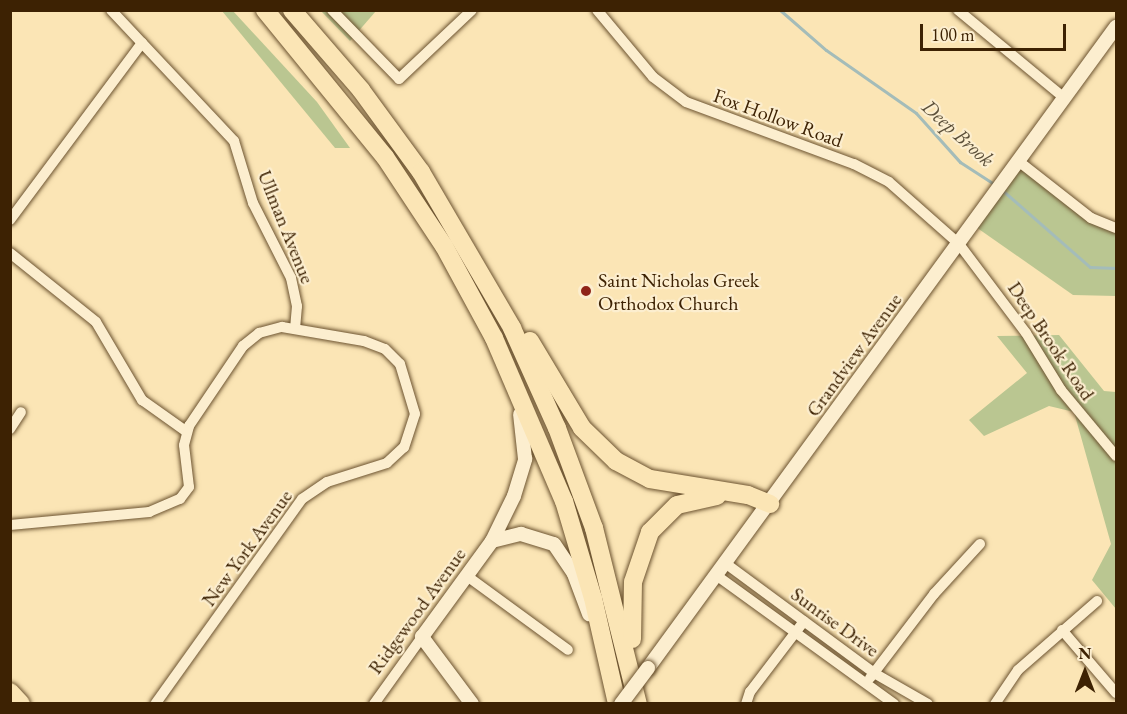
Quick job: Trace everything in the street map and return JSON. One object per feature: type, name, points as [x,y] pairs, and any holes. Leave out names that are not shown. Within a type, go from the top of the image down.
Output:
[{"type":"main road","points":[[265,10],[385,157],[477,305],[525,403],[564,501],[626,703]]},
{"type":"main road","points":[[292,10],[382,118],[462,236],[597,446],[650,479],[748,495],[770,504]]},
{"type":"main road","points":[[462,236],[528,360],[570,461],[603,559],[626,703]]},
{"type":"main road","points":[[626,703],[632,594],[639,556],[657,522],[676,505],[701,496],[770,504]]},
{"type":"main road","points":[[10,692],[21,704]]},
{"type":"street","name":"Ullman Avenue","points":[[111,10],[234,141],[253,203],[291,278],[297,306],[295,328]]},
{"type":"street","points":[[332,10],[399,79],[472,10]]},
{"type":"street","name":"Fox Hollow Road","points":[[597,10],[653,77],[686,102],[873,172],[959,244]]},
{"type":"street","points":[[958,10],[1062,96]]},
{"type":"street","name":"Grandview Avenue","points":[[626,703],[648,668],[959,244],[1062,96],[1116,27]]},
{"type":"street","points":[[10,220],[142,43]]},
{"type":"street","points":[[1017,160],[1091,218],[1116,228]]},
{"type":"street","name":"Deep Brook Road","points":[[959,244],[1026,333],[1061,390],[1116,456]]},
{"type":"street","points":[[10,253],[96,322],[142,400],[187,432],[189,480],[185,494],[159,510],[10,525]]},
{"type":"street","name":"Ridgewood Avenue","points":[[374,704],[492,541],[519,485],[526,446],[519,410],[477,305]]},
{"type":"street","name":"New York Avenue","points":[[155,704],[302,499],[327,482],[387,463],[410,438],[414,401],[406,374],[393,356],[374,344],[295,328],[270,328],[250,339],[194,415],[187,432]]},
{"type":"street","points":[[10,429],[21,412]]},
{"type":"street","points":[[492,541],[533,535],[562,553],[580,587],[626,703]]},
{"type":"street","points":[[865,686],[934,594],[980,544]]},
{"type":"street","name":"Sunrise Drive","points":[[725,563],[874,673],[927,704]]},
{"type":"street","name":"Sunrise Drive","points":[[716,575],[865,686],[894,704]]},
{"type":"street","points":[[467,576],[568,650]]},
{"type":"street","points":[[995,704],[1018,670],[1097,601]]},
{"type":"street","points":[[746,704],[750,692],[804,621]]},
{"type":"street","points":[[1062,630],[1116,693]]},
{"type":"street","points":[[422,637],[472,704]]},
{"type":"green space","points":[[222,11],[233,11],[317,102],[350,148],[335,148]]},
{"type":"green space","points":[[321,11],[376,11],[350,41]]},
{"type":"green space","points":[[1018,164],[1116,230],[1116,296],[1073,295],[973,225]]},
{"type":"green space","points":[[1059,335],[1104,391],[1116,392],[1116,609],[1092,580],[1111,544],[1074,412],[1049,406],[984,436],[969,420],[1027,373],[997,336]]},
{"type":"waterway","name":"Deep Brook","points":[[780,10],[826,50],[916,113],[960,162],[994,184]]},
{"type":"waterway","name":"Deep Brook","points":[[1002,190],[1090,267],[1116,268]]},
{"type":"place","name":"Saint Nicholas Greek Orthodox Church","points":[[586,291]]}]
